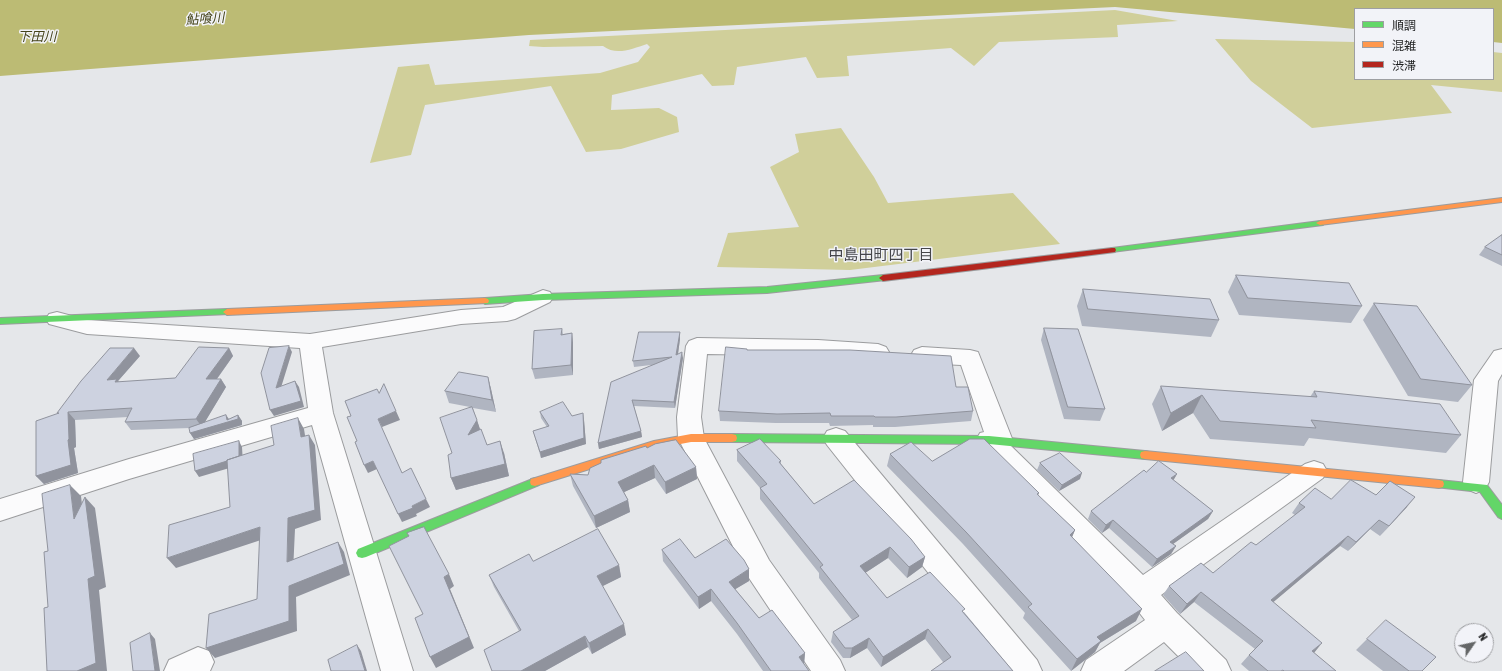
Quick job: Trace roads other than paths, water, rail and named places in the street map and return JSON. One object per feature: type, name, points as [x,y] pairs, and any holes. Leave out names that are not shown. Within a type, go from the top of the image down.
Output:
[{"type":"street","points":[[0,321],[767,290],[982,267],[1502,200]]},
{"type":"street","points":[[57,319],[87,328],[310,341],[461,318],[507,314],[543,298]]},
{"type":"street","points":[[310,341],[321,413],[397,671]]},
{"type":"street","points":[[829,671],[759,569],[691,438],[689,417],[696,346],[818,348],[970,358],[995,441],[1141,593],[1166,623],[1215,671]]},
{"type":"street","points":[[1476,482],[1486,380],[1502,357]]},
{"type":"street","points":[[0,510],[129,469],[321,413]]},
{"type":"street","points":[[362,553],[531,482],[654,445],[691,438],[836,438],[995,441],[1483,488],[1502,514]]},
{"type":"street","points":[[836,438],[1026,671]]},
{"type":"street","points":[[1141,593],[1314,471]]},
{"type":"street","points":[[1097,671],[1166,623]]},
{"type":"water","name":"下田川","points":[[0,0],[1502,0],[1502,43],[1494,42],[1494,8],[1354,8],[1354,29],[1115,7],[529,35],[0,76]]},
{"type":"district","name":"中島田町四丁目","points":[[881,255]]},
{"type":"water label","name":"鮎喰川","points":[[205,19]]}]
